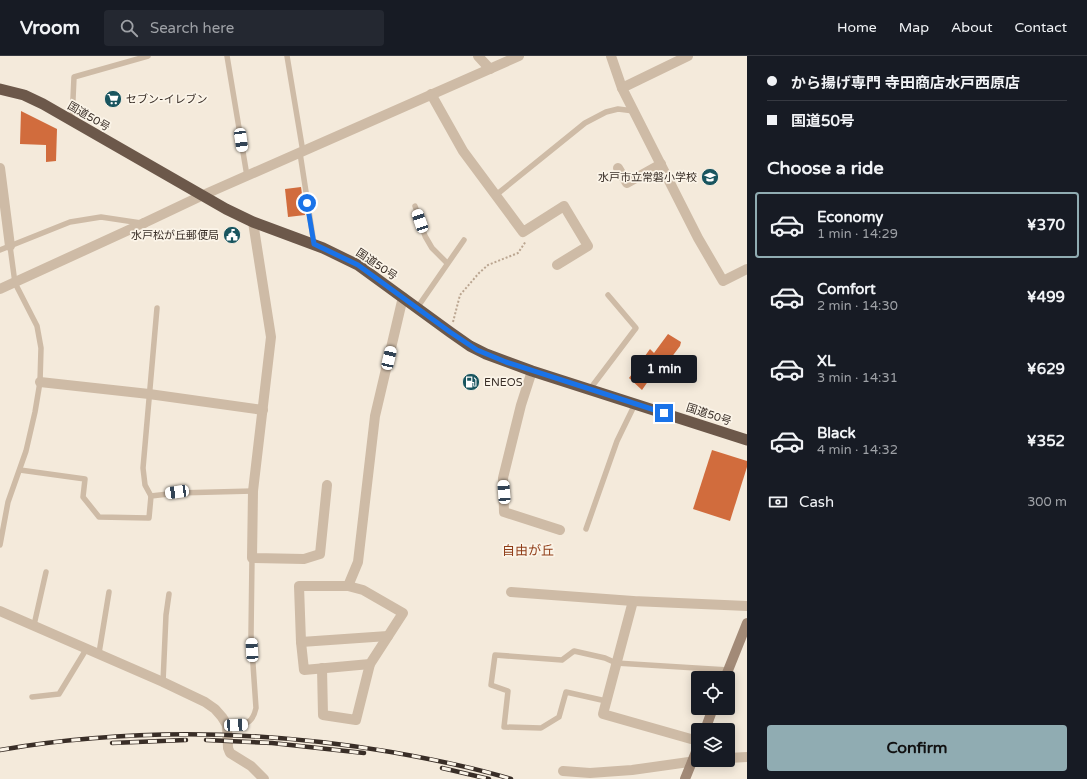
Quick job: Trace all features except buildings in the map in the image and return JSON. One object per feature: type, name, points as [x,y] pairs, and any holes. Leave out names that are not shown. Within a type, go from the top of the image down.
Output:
[{"type":"highway","name":"国道50号","points":[[0,89],[24,95],[72,121],[201,196],[254,222],[314,244],[358,265],[477,350],[532,371],[747,440]]},
{"type":"main road","points":[[727,671],[747,623]]},
{"type":"main road","points":[[685,779],[691,764]]},
{"type":"street","points":[[478,56],[490,69]]},
{"type":"street","points":[[0,289],[201,196],[519,56]]},
{"type":"street","points":[[611,56],[622,88],[698,238],[722,281],[747,269]]},
{"type":"street","points":[[622,88],[688,56]]},
{"type":"street","points":[[431,94],[463,151],[523,232],[564,206],[588,246],[557,264]]},
{"type":"street","points":[[618,168],[627,183],[661,164]]},
{"type":"street","points":[[0,168],[5,248]]},
{"type":"street","points":[[254,222],[271,337],[253,491],[252,558],[304,559],[320,554],[327,485]]},
{"type":"street","points":[[348,586],[358,562],[375,416],[403,298]]},
{"type":"street","points":[[532,371],[521,405],[503,478],[504,512],[560,530]]},
{"type":"street","points":[[40,382],[149,394],[263,410]]},
{"type":"street","points":[[322,668],[323,715],[356,720],[370,664],[403,613],[363,590],[348,586],[298,586],[304,670],[322,668],[370,664]]},
{"type":"street","points":[[511,592],[633,601],[747,606]]},
{"type":"street","points":[[633,601],[603,714],[691,739]]},
{"type":"street","points":[[0,611],[87,648],[205,702],[215,709],[227,725],[228,748],[230,753],[251,766],[264,779]]},
{"type":"street","points":[[301,642],[388,636]]},
{"type":"street","points":[[735,758],[747,757]]},
{"type":"street","points":[[563,771],[590,773],[632,770],[691,761]]},
{"type":"lane","points":[[123,56],[124,62]]},
{"type":"lane","points":[[72,121],[74,77],[148,56]]},
{"type":"lane","points":[[227,56],[247,176]]},
{"type":"lane","points":[[287,56],[314,244]]},
{"type":"lane","points":[[496,195],[585,122],[606,112],[618,110],[634,111]]},
{"type":"lane","points":[[415,206],[424,236],[432,248],[447,263]]},
{"type":"lane","points":[[0,545],[8,502],[20,470],[29,438],[40,382],[41,348],[36,326],[15,283],[5,248],[70,222],[101,217],[144,223]]},
{"type":"lane","points":[[417,308],[464,240]]},
{"type":"lane","points":[[590,389],[636,328],[608,295]]},
{"type":"lane","points":[[20,470],[85,479],[83,497],[99,517],[150,518],[150,496],[145,485],[143,468],[157,308]]},
{"type":"lane","points":[[586,529],[617,441],[636,404]]},
{"type":"lane","points":[[150,496],[177,492],[253,491]]},
{"type":"lane","points":[[227,725],[244,724],[251,721],[256,708],[251,635],[252,558]]},
{"type":"lane","points":[[34,625],[46,572]]},
{"type":"lane","points":[[99,654],[109,592]]},
{"type":"lane","points":[[163,682],[166,615],[169,594]]},
{"type":"lane","points":[[32,697],[60,694],[87,648]]},
{"type":"lane","points":[[606,701],[566,692],[559,717],[541,728],[504,727],[508,691],[491,686],[495,655],[562,660],[574,651],[606,658],[616,663],[696,671]]},
{"type":"path","points":[[453,322],[460,296],[479,273],[488,265],[518,253],[526,242],[523,232]]},
{"type":"railway","points":[[0,750],[97,738],[146,735],[196,734],[245,736],[294,739],[391,752],[421,757],[511,779]]},
{"type":"railway","points":[[112,743],[186,740]]},
{"type":"railway","points":[[206,740],[272,743],[364,753]]},
{"type":"railway","points":[[442,768],[489,779]]},
{"type":"place","name":"セブン-イレブン","points":[[113,99]]},
{"type":"place","name":"水戸市立常磐小学校","points":[[710,177]]},
{"type":"place","name":"水戸松が丘郵便局","points":[[232,235]]},
{"type":"place","name":"ENEOS","points":[[471,382]]},
{"type":"district","name":"自由が丘","points":[[528,550]]},
{"type":"route","points":[[307,203],[314,244],[358,265],[470,346],[486,354],[532,371],[664,413]]}]
